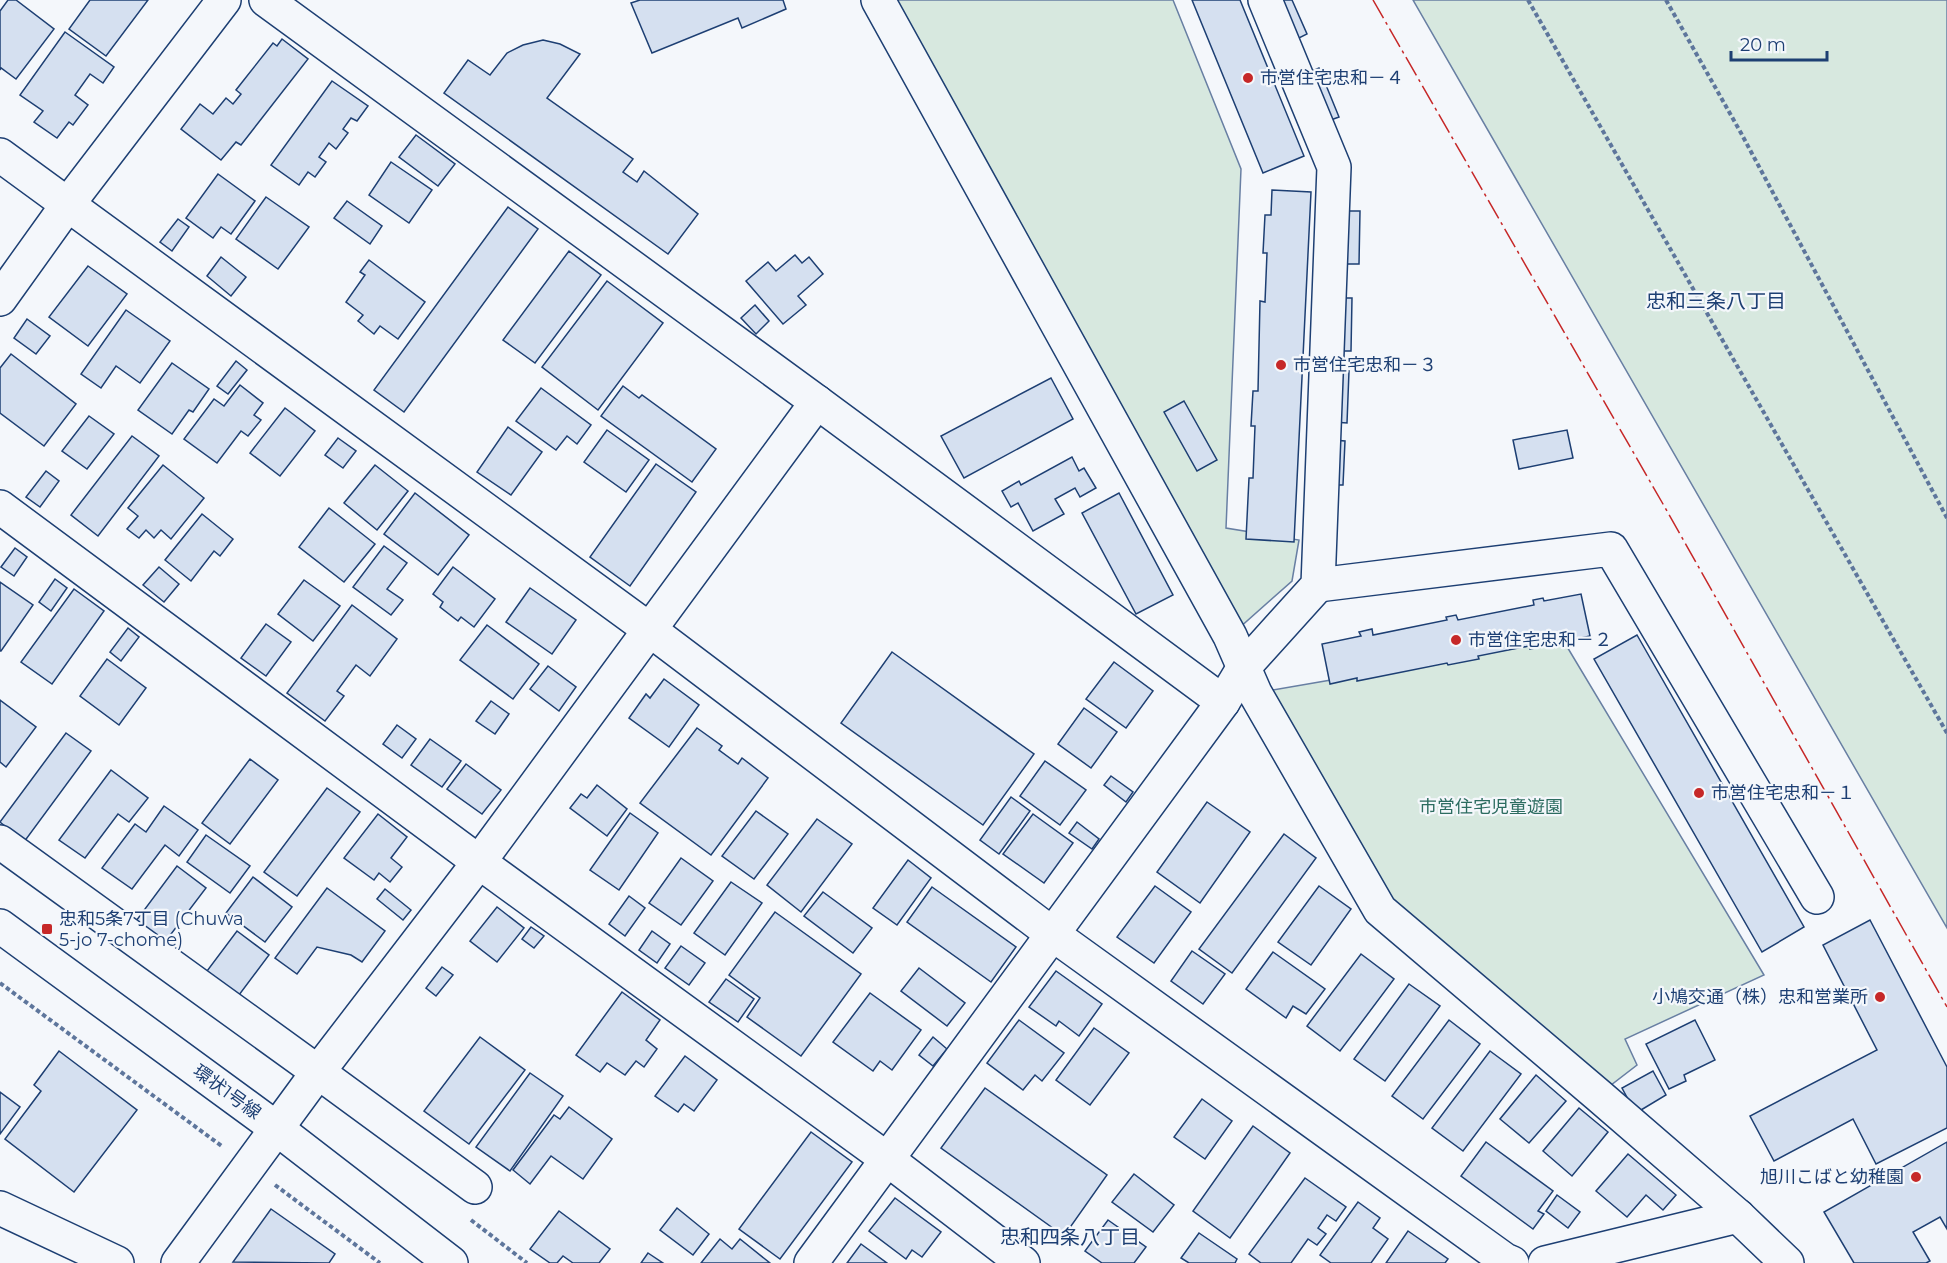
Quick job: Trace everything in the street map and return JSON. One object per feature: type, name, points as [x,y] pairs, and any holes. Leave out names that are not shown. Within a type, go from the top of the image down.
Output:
[{"type":"street","points":[[0,299],[68,204],[224,0]]},
{"type":"street","points":[[266,0],[1223,702]]},
{"type":"street","points":[[878,0],[1224,626],[1255,693],[1380,910],[1738,1216],[1787,1263]]},
{"type":"street","points":[[811,1263],[1051,933],[1223,702],[1244,667],[1318,585],[1334,167],[1265,0]]},
{"type":"street","points":[[0,154],[650,630],[1051,933],[1512,1263]]},
{"type":"street","points":[[178,1263],[318,1072],[479,862],[817,402]]},
{"type":"street","points":[[0,507],[479,862],[887,1158],[1023,1263]]},
{"type":"street","points":[[1318,585],[1611,549],[1817,897]]},
{"type":"street","points":[[0,842],[475,1187]]},
{"type":"street","name":"環状1号線","points":[[0,926],[276,1128],[450,1263]]},
{"type":"street","points":[[0,1208],[117,1263]]},
{"type":"street","points":[[1545,1263],[1738,1216]]},
{"type":"path","points":[[1528,0],[1947,733]]},
{"type":"path","points":[[1666,0],[1741,133],[1947,518]]},
{"type":"path","points":[[0,983],[380,1263]]},
{"type":"green space","points":[[878,0],[1173,0],[1241,169],[1226,528],[1299,540],[1292,581],[1230,636]]},
{"type":"green space","points":[[1413,0],[1947,0],[1947,928]]},
{"type":"green space","name":"市営住宅児童遊園","points":[[1563,640],[1764,975],[1625,1039],[1637,1065],[1598,1095],[1380,910],[1255,693]]},
{"type":"building","points":[[8,0],[16,0],[54,29],[16,79],[1,68],[0,70],[0,11]]},
{"type":"building","points":[[90,0],[148,0],[106,56],[69,29]]},
{"type":"building","points":[[640,0],[783,0],[786,9],[742,28],[738,18],[652,53],[631,3]]},
{"type":"building","name":"市営住宅忠和－４","points":[[1192,0],[1240,0],[1304,156],[1263,173]]},
{"type":"building","points":[[1277,0],[1292,0],[1307,34],[1295,40]]},
{"type":"building","points":[[65,32],[114,67],[103,83],[90,74],[75,95],[88,105],[73,125],[69,122],[57,138],[34,122],[43,111],[20,95]]},
{"type":"building","points":[[282,39],[308,59],[241,145],[236,142],[221,160],[181,129],[200,104],[213,114],[226,98],[233,104],[241,94],[236,90],[273,43],[277,46]]},
{"type":"building","points":[[543,40],[560,44],[580,54],[547,98],[633,159],[623,172],[637,182],[644,171],[698,214],[668,254],[444,93],[468,60],[490,75],[507,53],[523,45]]},
{"type":"building","points":[[1319,68],[1339,117],[1328,121],[1308,73]]},
{"type":"building","points":[[332,81],[368,106],[357,121],[351,118],[343,129],[348,133],[336,149],[329,143],[319,157],[326,162],[315,177],[308,172],[299,185],[271,165]]},
{"type":"building","points":[[416,135],[455,164],[438,186],[399,157]]},
{"type":"building","points":[[391,162],[432,190],[409,223],[369,195]]},
{"type":"building","points":[[218,174],[255,201],[231,234],[221,227],[213,238],[186,218]]},
{"type":"building","name":"市営住宅忠和－３","points":[[1272,190],[1311,192],[1294,542],[1246,539],[1249,478],[1253,478],[1255,426],[1251,426],[1253,391],[1258,391],[1260,301],[1265,302],[1267,253],[1263,253],[1265,215],[1271,215]]},
{"type":"building","points":[[266,197],[309,227],[278,269],[236,239]]},
{"type":"building","points":[[347,201],[382,226],[370,244],[334,218]]},
{"type":"building","points":[[508,207],[538,229],[404,412],[374,390]]},
{"type":"building","points":[[1347,211],[1360,211],[1359,264],[1346,264]]},
{"type":"building","points":[[178,219],[189,227],[172,251],[160,242]]},
{"type":"building","points":[[569,251],[601,275],[535,363],[503,340]]},
{"type":"building","points":[[795,255],[802,263],[809,257],[823,274],[798,296],[806,305],[783,324],[746,281],[768,262],[776,271]]},
{"type":"building","points":[[221,257],[246,277],[231,296],[207,276]]},
{"type":"building","points":[[369,260],[425,302],[398,339],[380,326],[374,334],[358,321],[363,315],[346,302],[365,275],[360,272]]},
{"type":"building","points":[[88,266],[127,294],[88,346],[49,317]]},
{"type":"building","points":[[607,281],[663,323],[598,410],[542,367]]},
{"type":"building","points":[[1341,298],[1352,298],[1351,351],[1339,351]]},
{"type":"building","points":[[755,305],[769,321],[756,334],[741,318]]},
{"type":"building","points":[[126,310],[170,341],[140,383],[116,366],[101,388],[81,374]]},
{"type":"building","points":[[27,319],[50,336],[36,354],[14,338]]},
{"type":"building","points":[[11,354],[76,404],[44,446],[0,413],[0,368]]},
{"type":"building","points":[[236,361],[247,370],[228,394],[217,386]]},
{"type":"building","points":[[172,363],[209,389],[193,412],[189,410],[172,434],[138,410]]},
{"type":"building","points":[[1336,370],[1349,371],[1347,423],[1334,422]]},
{"type":"building","points":[[1051,378],[1073,419],[964,478],[941,436]]},
{"type":"building","points":[[240,385],[263,403],[254,415],[261,420],[248,436],[241,431],[217,463],[184,439],[214,399],[224,406]]},
{"type":"building","points":[[623,386],[639,398],[642,395],[716,449],[692,482],[601,416]]},
{"type":"building","points":[[541,388],[591,425],[577,444],[567,436],[556,450],[516,421]]},
{"type":"building","points":[[1184,401],[1217,460],[1197,471],[1164,412]]},
{"type":"building","points":[[285,408],[315,431],[280,476],[250,453]]},
{"type":"building","points":[[89,416],[114,434],[87,469],[62,451]]},
{"type":"building","points":[[508,427],[542,452],[511,495],[477,472]]},
{"type":"building","points":[[607,430],[649,460],[626,492],[584,462]]},
{"type":"building","points":[[1567,430],[1573,458],[1519,469],[1513,440]]},
{"type":"building","points":[[132,436],[159,456],[98,536],[71,515]]},
{"type":"building","points":[[338,438],[356,451],[343,468],[325,455]]},
{"type":"building","points":[[1333,440],[1345,441],[1343,485],[1332,485]]},
{"type":"building","points":[[1072,457],[1079,471],[1084,468],[1096,488],[1080,497],[1075,488],[1055,499],[1064,514],[1033,531],[1018,503],[1011,507],[1002,491],[1019,481],[1021,485]]},
{"type":"building","points":[[656,464],[696,492],[630,586],[590,557]]},
{"type":"building","points":[[163,465],[204,498],[171,539],[161,530],[154,538],[146,530],[139,538],[127,529],[138,516],[128,508]]},
{"type":"building","points":[[375,465],[408,491],[377,530],[344,503]]},
{"type":"building","points":[[46,471],[59,481],[40,507],[26,497]]},
{"type":"building","points":[[415,493],[469,535],[438,575],[384,534]]},
{"type":"building","points":[[1119,493],[1173,595],[1136,614],[1082,513]]},
{"type":"building","points":[[329,508],[375,544],[344,582],[299,547]]},
{"type":"building","points":[[202,514],[233,539],[220,556],[214,551],[191,581],[165,560]]},
{"type":"building","points":[[384,546],[407,563],[387,589],[403,600],[391,615],[353,587]]},
{"type":"building","points":[[15,548],[27,557],[14,576],[1,567]]},
{"type":"building","points":[[159,567],[179,584],[164,602],[143,585]]},
{"type":"building","points":[[453,567],[495,599],[474,627],[461,617],[458,621],[440,607],[443,602],[433,594]]},
{"type":"building","points":[[55,579],[67,588],[51,611],[39,602]]},
{"type":"building","points":[[304,580],[340,606],[313,641],[278,614]]},
{"type":"building","points":[[0,582],[33,605],[1,651],[0,651]]},
{"type":"building","points":[[530,588],[576,620],[552,654],[506,622]]},
{"type":"building","points":[[74,589],[104,611],[52,684],[21,662]]},
{"type":"building","name":"市営住宅忠和－２","points":[[1581,594],[1590,636],[1530,649],[1529,646],[1478,656],[1479,659],[1448,665],[1447,663],[1357,681],[1357,678],[1330,684],[1322,644],[1361,636],[1359,632],[1372,629],[1373,635],[1447,620],[1446,617],[1456,615],[1458,620],[1534,605],[1533,600],[1543,598],[1544,601]]},
{"type":"building","points":[[352,605],[397,639],[370,676],[356,665],[337,691],[344,696],[325,721],[287,693]]},
{"type":"building","points":[[266,624],[291,642],[266,676],[241,658]]},
{"type":"building","points":[[487,625],[539,664],[513,699],[460,660]]},
{"type":"building","points":[[128,628],[139,637],[121,661],[110,652]]},
{"type":"building","name":"市営住宅忠和－１","points":[[1637,635],[1804,927],[1762,952],[1594,659]]},
{"type":"building","points":[[892,652],[1034,754],[983,825],[841,723]]},
{"type":"building","points":[[107,659],[146,688],[119,725],[80,696]]},
{"type":"building","points":[[1114,662],[1153,691],[1126,728],[1086,699]]},
{"type":"building","points":[[548,666],[576,687],[559,711],[530,689]]},
{"type":"building","points":[[664,679],[699,705],[669,747],[629,718],[646,694],[650,698]]},
{"type":"building","points":[[0,700],[36,727],[6,767],[0,762]]},
{"type":"building","points":[[491,701],[509,714],[495,734],[476,721]]},
{"type":"building","points":[[1084,708],[1117,732],[1091,768],[1058,744]]},
{"type":"building","points":[[397,725],[416,739],[402,758],[383,744]]},
{"type":"building","points":[[697,728],[722,746],[719,750],[738,764],[742,758],[768,778],[711,855],[640,803]]},
{"type":"building","points":[[66,733],[91,751],[24,842],[0,822]]},
{"type":"building","points":[[430,739],[461,761],[442,787],[411,765]]},
{"type":"building","points":[[250,759],[278,780],[230,844],[202,823]]},
{"type":"building","points":[[1045,761],[1086,790],[1060,825],[1020,796]]},
{"type":"building","points":[[466,764],[501,790],[482,814],[447,789]]},
{"type":"building","points":[[111,770],[148,798],[129,822],[118,814],[85,858],[59,840]]},
{"type":"building","points":[[1111,776],[1133,792],[1126,802],[1104,785]]},
{"type":"building","points":[[597,785],[627,809],[607,836],[570,808],[581,794],[587,798]]},
{"type":"building","points":[[327,788],[360,812],[297,896],[264,872]]},
{"type":"building","points":[[1011,797],[1030,811],[999,854],[980,840]]},
{"type":"building","points":[[1207,802],[1250,832],[1200,903],[1157,872]]},
{"type":"building","points":[[164,806],[198,830],[179,856],[165,845],[132,889],[102,868],[135,824],[146,832]]},
{"type":"building","points":[[756,811],[788,834],[754,879],[722,856]]},
{"type":"building","points":[[630,813],[658,833],[619,890],[590,870]]},
{"type":"building","points":[[378,814],[407,837],[391,858],[402,867],[390,882],[379,873],[374,880],[344,858]]},
{"type":"building","points":[[1033,814],[1073,843],[1044,883],[1003,854]]},
{"type":"building","points":[[817,819],[852,844],[801,912],[767,885]]},
{"type":"building","points":[[1077,822],[1099,839],[1092,849],[1069,833]]},
{"type":"building","points":[[1284,834],[1316,858],[1232,973],[1199,949]]},
{"type":"building","points":[[206,835],[250,866],[230,893],[187,862]]},
{"type":"building","points":[[681,858],[713,881],[681,925],[649,903]]},
{"type":"building","points":[[908,860],[931,878],[897,925],[873,908]]},
{"type":"building","points":[[177,866],[206,888],[165,942],[136,921]]},
{"type":"building","points":[[253,877],[292,907],[265,942],[226,913]]},
{"type":"building","points":[[731,882],[762,903],[725,955],[694,933]]},
{"type":"building","points":[[1155,886],[1191,912],[1154,963],[1117,937]]},
{"type":"building","points":[[1319,886],[1351,909],[1311,965],[1278,942]]},
{"type":"building","points":[[932,887],[1016,947],[991,982],[907,922]]},
{"type":"building","points":[[327,888],[385,931],[362,962],[351,955],[317,947],[297,974],[275,958]]},
{"type":"building","points":[[385,889],[411,910],[403,920],[377,899]]},
{"type":"building","points":[[823,892],[872,928],[853,953],[804,916]]},
{"type":"building","points":[[629,896],[645,908],[625,936],[609,924]]},
{"type":"building","points":[[497,907],[524,928],[497,962],[470,941]]},
{"type":"building","points":[[775,912],[861,974],[801,1056],[747,1017],[760,998],[729,975]]},
{"type":"building","name":"小鳩交通（株）忠和営業所","points":[[1870,920],[1947,1067],[1947,1128],[1876,1164],[1853,1119],[1774,1161],[1750,1116],[1877,1050],[1823,945]]},
{"type":"building","points":[[531,927],[544,936],[534,948],[522,939]]},
{"type":"building","points":[[237,931],[269,955],[239,995],[207,971]]},
{"type":"building","points":[[652,931],[670,944],[657,963],[639,950]]},
{"type":"building","points":[[681,946],[705,963],[689,985],[665,968]]},
{"type":"building","points":[[1192,951],[1225,974],[1203,1004],[1171,981]]},
{"type":"building","points":[[1273,952],[1325,989],[1306,1014],[1293,1006],[1286,1018],[1246,989]]},
{"type":"building","points":[[1361,954],[1394,979],[1340,1051],[1307,1026]]},
{"type":"building","points":[[442,967],[453,975],[436,996],[426,988]]},
{"type":"building","points":[[919,968],[965,1003],[947,1026],[901,991]]},
{"type":"building","points":[[1056,971],[1102,1004],[1079,1036],[1059,1021],[1056,1026],[1029,1007]]},
{"type":"building","points":[[726,979],[754,999],[738,1022],[709,1002]]},
{"type":"building","points":[[1409,984],[1440,1006],[1385,1081],[1354,1059]]},
{"type":"building","points":[[622,992],[660,1020],[646,1040],[657,1049],[644,1067],[636,1061],[625,1075],[607,1063],[600,1072],[576,1055]]},
{"type":"building","points":[[870,993],[921,1030],[892,1070],[880,1061],[873,1071],[833,1042]]},
{"type":"building","points":[[1019,1020],[1064,1053],[1042,1081],[1035,1075],[1023,1090],[987,1063]]},
{"type":"building","points":[[1449,1020],[1480,1044],[1423,1119],[1392,1096]]},
{"type":"building","points":[[1695,1020],[1715,1060],[1684,1075],[1686,1081],[1669,1089],[1646,1044]]},
{"type":"building","points":[[1094,1028],[1129,1053],[1090,1105],[1056,1080]]},
{"type":"building","points":[[480,1037],[525,1070],[469,1144],[424,1111]]},
{"type":"building","points":[[933,1037],[947,1049],[933,1066],[919,1055]]},
{"type":"building","points":[[59,1051],[137,1110],[74,1192],[5,1139],[41,1091],[34,1085]]},
{"type":"building","points":[[1490,1051],[1521,1074],[1463,1151],[1432,1128]]},
{"type":"building","points":[[685,1056],[717,1080],[694,1111],[684,1104],[678,1112],[655,1096]]},
{"type":"building","points":[[1653,1071],[1666,1095],[1641,1110],[1629,1101],[1622,1088]]},
{"type":"building","points":[[530,1073],[563,1096],[510,1171],[476,1147]]},
{"type":"building","points":[[1536,1075],[1566,1101],[1529,1143],[1500,1119]]},
{"type":"building","points":[[985,1088],[1107,1175],[1064,1236],[941,1148]]},
{"type":"building","points":[[0,1092],[20,1107],[0,1134]]},
{"type":"building","points":[[1202,1099],[1232,1121],[1205,1159],[1174,1137]]},
{"type":"building","points":[[569,1107],[612,1139],[583,1179],[551,1156],[530,1184],[513,1170],[554,1115],[560,1119]]},
{"type":"building","points":[[1579,1108],[1608,1132],[1572,1176],[1543,1151]]},
{"type":"building","points":[[1253,1126],[1290,1153],[1230,1238],[1193,1211]]},
{"type":"building","points":[[811,1132],[852,1162],[780,1259],[739,1229]]},
{"type":"building","points":[[1486,1142],[1553,1191],[1538,1211],[1544,1214],[1533,1229],[1461,1176]]},
{"type":"building","name":"旭川こばと幼稚園","points":[[1947,1142],[1947,1229],[1940,1217],[1913,1232],[1930,1261],[1926,1263],[1854,1263],[1824,1212]]},
{"type":"building","points":[[1628,1154],[1676,1195],[1663,1210],[1646,1195],[1627,1217],[1596,1191]]},
{"type":"building","points":[[1134,1174],[1174,1205],[1153,1232],[1112,1202]]},
{"type":"building","points":[[1305,1178],[1346,1207],[1336,1221],[1327,1215],[1318,1228],[1326,1234],[1317,1245],[1308,1239],[1291,1263],[1261,1263],[1249,1254]]},
{"type":"building","points":[[1557,1195],[1580,1212],[1568,1228],[1546,1211]]},
{"type":"building","points":[[895,1198],[941,1232],[922,1257],[912,1250],[906,1259],[869,1231]]},
{"type":"building","points":[[1358,1202],[1380,1218],[1373,1228],[1388,1239],[1371,1263],[1331,1263],[1320,1255]]},
{"type":"building","points":[[677,1208],[709,1234],[693,1255],[660,1230]]},
{"type":"building","points":[[271,1209],[335,1254],[329,1263],[233,1262]]},
{"type":"building","points":[[559,1211],[610,1249],[599,1263],[573,1263],[563,1256],[557,1263],[550,1263],[530,1249]]},
{"type":"building","points":[[1108,1220],[1146,1247],[1134,1263],[1102,1263],[1085,1251]]},
{"type":"building","points":[[1408,1231],[1448,1259],[1445,1263],[1386,1263]]},
{"type":"building","points":[[1199,1233],[1237,1259],[1235,1263],[1189,1263],[1181,1258]]},
{"type":"building","points":[[720,1239],[732,1249],[740,1239],[770,1263],[701,1263]]},
{"type":"building","points":[[861,1244],[887,1263],[847,1263]]},
{"type":"building","points":[[648,1253],[663,1263],[641,1263]]},
{"type":"power","points":[[1373,0],[1663,504],[1947,1007]]},
{"type":"place","name":"市営住宅忠和－４","points":[[1248,78]]},
{"type":"place","name":"市営住宅忠和－３","points":[[1281,365]]},
{"type":"place","name":"市営住宅忠和－２","points":[[1456,640]]},
{"type":"place","name":"市営住宅忠和－１","points":[[1699,793]]},
{"type":"place","name":"忠和5条7丁目 (Chuwa 5-jo 7-chome)","points":[[47,929]]},
{"type":"place","name":"小鳩交通（株）忠和営業所","points":[[1880,997]]},
{"type":"place","name":"旭川こばと幼稚園","points":[[1916,1177]]},
{"type":"district","name":"忠和三条八丁目","points":[[1716,301]]},
{"type":"district","name":"忠和四条八丁目","points":[[1070,1237]]}]
